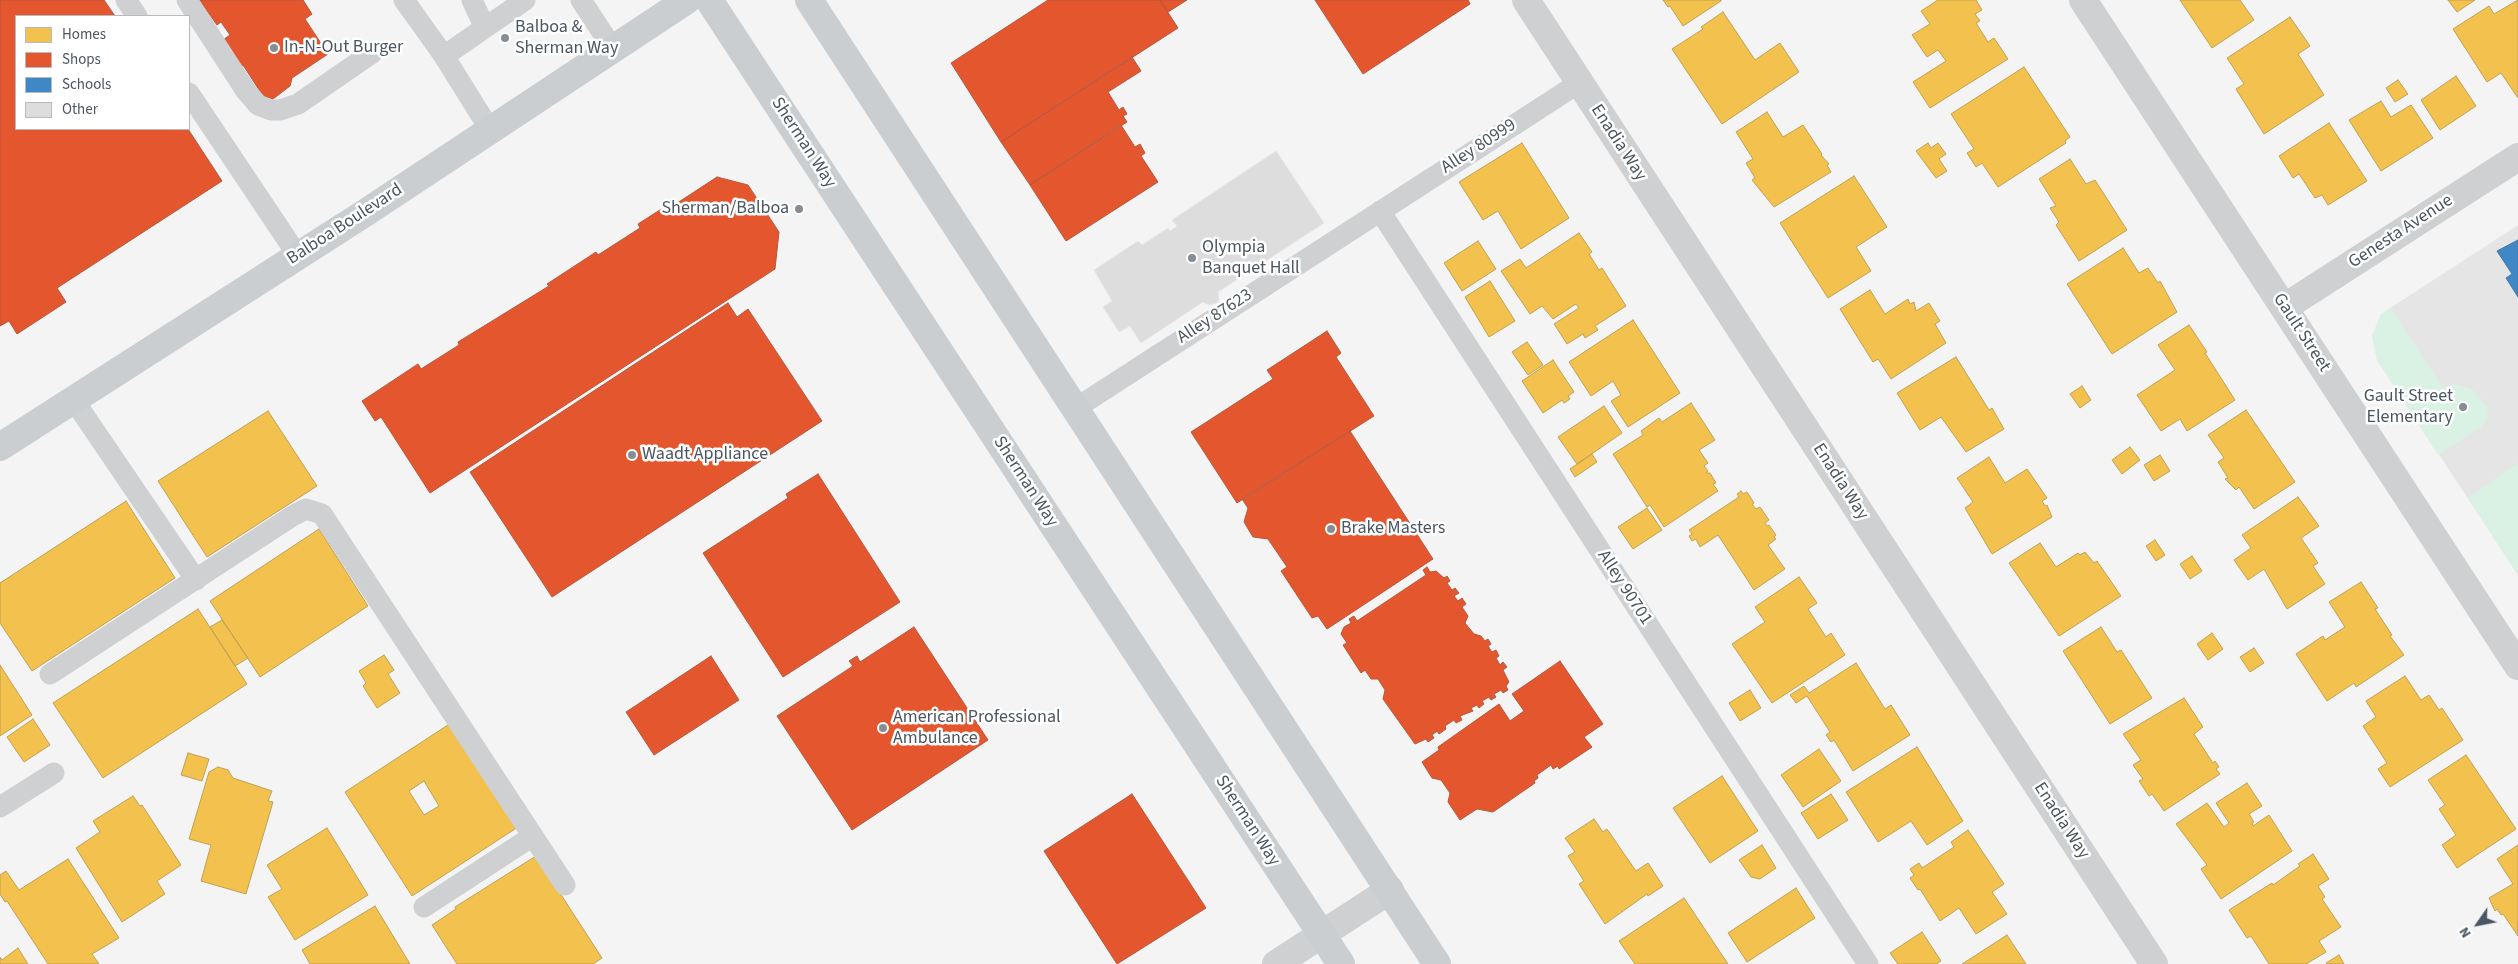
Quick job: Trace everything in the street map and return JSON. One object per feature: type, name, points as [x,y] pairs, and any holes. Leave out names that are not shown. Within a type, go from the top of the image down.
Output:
[{"type":"main road","name":"Balboa Boulevard","points":[[1,445],[298,256],[688,0]]},
{"type":"main road","name":"Sherman Way","points":[[709,0],[1341,964]]},
{"type":"main road","points":[[809,0],[1437,964]]},
{"type":"street","name":"Enadia Way","points":[[1526,0],[2154,964]]},
{"type":"street","name":"Gault Street","points":[[2083,0],[2518,666]]},
{"type":"street","name":"Genesta Avenue","points":[[2285,307],[2518,157]]},
{"type":"street","points":[[1276,964],[1390,890]]},
{"type":"lane","points":[[126,0],[136,15]]},
{"type":"lane","points":[[187,0],[246,91],[258,105],[271,110],[280,110],[298,104],[372,53]]},
{"type":"lane","points":[[404,0],[444,56],[490,130]]},
{"type":"lane","points":[[472,0],[484,28]]},
{"type":"lane","points":[[444,56],[525,0]]},
{"type":"lane","points":[[581,0],[613,49]]},
{"type":"lane","name":"Alley 80999","points":[[1380,212],[1579,83]]},
{"type":"lane","points":[[190,94],[298,256]]},
{"type":"lane","name":"Alley 87623","points":[[1076,408],[1380,212]]},
{"type":"lane","name":"Alley 90701","points":[[1380,212],[1868,964]]},
{"type":"lane","points":[[73,399],[196,580]]},
{"type":"lane","points":[[50,674],[294,515],[306,510],[322,514],[565,885]]},
{"type":"lane","points":[[0,807],[54,773]]},
{"type":"lane","points":[[424,907],[533,836]]},
{"type":"shaded area","name":"Gault Street Elementary","points":[[2518,225],[2518,575],[2377,360],[2372,336],[2381,314]]},
{"type":"green space","points":[[2391,308],[2443,388],[2455,384],[2472,389],[2488,407],[2487,418],[2481,427],[2438,455],[2377,360],[2372,336],[2381,314]]},
{"type":"green space","points":[[2518,463],[2518,575],[2468,498]]},
{"type":"building: Homes","points":[[1663,0],[1721,1],[1683,26],[1670,6],[1668,7]]},
{"type":"building: Homes","points":[[1938,0],[1976,0],[1982,10],[1975,14],[1980,21],[1976,23],[1988,42],[1994,38],[2008,59],[1930,108],[1913,82],[1946,61],[1938,50],[1927,57],[1912,35],[1930,24],[1921,11]]},
{"type":"building: Homes","points":[[2180,0],[2240,0],[2254,20],[2212,48]]},
{"type":"building: Homes","points":[[2448,0],[2475,0],[2457,12]]},
{"type":"building: Homes","points":[[2518,0],[2518,98],[2501,73],[2487,82],[2453,29],[2489,6],[2494,14]]},
{"type":"building: Homes","points":[[1723,12],[1755,60],[1780,43],[1799,72],[1722,124],[1672,49],[1703,29],[1701,27]]},
{"type":"building: Homes","points":[[2290,17],[2310,46],[2298,54],[2324,95],[2264,134],[2236,89],[2244,84],[2227,58]]},
{"type":"building: Homes","points":[[2024,67],[2070,137],[2065,141],[2066,143],[1998,187],[1982,163],[1976,167],[1967,153],[1974,149],[1951,114]]},
{"type":"building: Homes","points":[[2456,76],[2476,106],[2440,130],[2421,100]]},
{"type":"building: Homes","points":[[2398,80],[2408,94],[2395,102],[2386,88]]},
{"type":"building: Homes","points":[[2381,101],[2391,117],[2411,105],[2433,138],[2381,171],[2349,120]]},
{"type":"building: Homes","points":[[1767,112],[1783,137],[1803,125],[1821,155],[1829,164],[1827,165],[1831,172],[1774,207],[1752,180],[1755,178],[1746,163],[1753,159],[1736,132]]},
{"type":"building: Homes","points":[[2329,123],[2367,181],[2328,205],[2322,195],[2315,198],[2299,174],[2293,178],[2279,156]]},
{"type":"building: Homes","points":[[1522,143],[1569,218],[1521,249],[1498,211],[1483,220],[1459,182]]},
{"type":"building: Homes","points":[[1928,143],[1931,148],[1938,143],[1946,154],[1939,159],[1947,171],[1936,178],[1916,151]]},
{"type":"building: Homes","points":[[2070,159],[2086,184],[2095,180],[2127,230],[2079,261],[2056,225],[2059,222],[2050,208],[2056,206],[2039,179]]},
{"type":"building: Homes","points":[[1854,176],[1887,227],[1856,247],[1871,271],[1828,298],[1780,223]]},
{"type":"building: Homes","points":[[1579,233],[1592,252],[1589,254],[1599,270],[1602,268],[1626,306],[1595,326],[1598,330],[1585,338],[1583,334],[1567,344],[1554,324],[1579,308],[1576,304],[1553,319],[1542,306],[1530,314],[1501,271],[1520,259],[1526,268]]},
{"type":"building: Homes","points":[[1478,241],[1496,269],[1462,291],[1444,263]]},
{"type":"building: Homes","points":[[2123,248],[2139,273],[2148,268],[2158,283],[2160,281],[2177,312],[2112,354],[2067,284]]},
{"type":"building: Homes","points":[[1490,281],[1515,321],[1489,337],[1465,297]]},
{"type":"building: Homes","points":[[1870,290],[1885,314],[1908,299],[1910,304],[1914,302],[1916,311],[1929,303],[1940,321],[1935,324],[1946,343],[1891,379],[1878,359],[1873,362],[1840,309]]},
{"type":"building: Homes","points":[[1633,320],[1680,393],[1628,427],[1611,401],[1621,395],[1613,381],[1591,396],[1569,362]]},
{"type":"building: Homes","points":[[2189,325],[2235,400],[2187,431],[2180,419],[2161,431],[2137,395],[2175,370],[2158,345]]},
{"type":"building: Homes","points":[[1527,342],[1543,365],[1528,375],[1512,352]]},
{"type":"building: Homes","points":[[1956,357],[1989,410],[1992,408],[2004,429],[1966,452],[1941,417],[1920,430],[1897,393]]},
{"type":"building: Homes","points":[[1553,360],[1574,392],[1568,396],[1570,399],[1564,403],[1562,400],[1543,413],[1522,381]]},
{"type":"building: Homes","points":[[2082,386],[2091,400],[2080,408],[2070,394]]},
{"type":"building: Homes","points":[[1691,403],[1715,440],[1699,450],[1708,463],[1704,466],[1708,471],[1706,473],[1710,473],[1716,483],[1713,484],[1718,491],[1664,527],[1650,505],[1647,507],[1613,454],[1643,435],[1641,431],[1659,418],[1662,422]]},
{"type":"building: Homes","points":[[1604,406],[1622,433],[1577,464],[1558,437]]},
{"type":"building: Homes","points":[[2246,410],[2295,482],[2254,509],[2239,487],[2236,490],[2225,479],[2228,478],[2218,462],[2224,458],[2208,435]]},
{"type":"building: Homes","points":[[268,411],[317,486],[207,557],[158,481]]},
{"type":"building: Homes","points":[[2130,447],[2140,460],[2122,474],[2112,460]]},
{"type":"building: Homes","points":[[1592,454],[1597,462],[1575,477],[1570,469]]},
{"type":"building: Homes","points":[[2160,455],[2170,471],[2154,481],[2144,465]]},
{"type":"building: Homes","points":[[1989,457],[2005,483],[2027,469],[2047,498],[2042,501],[2045,506],[2047,505],[2052,517],[1992,554],[1965,508],[1973,502],[1957,478]]},
{"type":"building: Homes","points":[[1741,491],[1743,494],[1747,492],[1754,503],[1752,504],[1756,509],[1760,507],[1769,520],[1765,523],[1767,526],[1769,525],[1776,535],[1774,537],[1776,539],[1768,545],[1785,569],[1754,590],[1718,535],[1700,547],[1696,539],[1692,541],[1689,536],[1692,534],[1689,530],[1739,497],[1737,494]]},
{"type":"building: Homes","points":[[2298,497],[2319,526],[2301,538],[2318,563],[2313,566],[2325,584],[2287,609],[2264,569],[2248,580],[2234,560],[2251,548],[2242,535]]},
{"type":"building: Homes","points":[[126,501],[175,578],[32,671],[0,623],[0,583]]},
{"type":"building: Homes","points":[[1647,508],[1662,530],[1633,549],[1618,527]]},
{"type":"building: Homes","points":[[319,529],[368,606],[260,677],[210,601]]},
{"type":"building: Homes","points":[[2155,540],[2165,555],[2156,561],[2146,546]]},
{"type":"building: Homes","points":[[2040,543],[2056,567],[2078,553],[2080,555],[2085,552],[2094,563],[2097,561],[2121,596],[2059,636],[2009,563]]},
{"type":"building: Homes","points":[[2192,556],[2202,571],[2190,579],[2180,564]]},
{"type":"building: Homes","points":[[1799,577],[1817,603],[1808,609],[1826,637],[1831,633],[1845,655],[1772,703],[1732,644],[1765,622],[1755,607]]},
{"type":"building: Homes","points":[[2361,582],[2378,608],[2375,609],[2392,635],[2390,636],[2404,655],[2356,687],[2354,683],[2327,701],[2296,654],[2323,636],[2325,640],[2345,627],[2329,602]]},
{"type":"building: Homes","points":[[198,609],[247,684],[103,778],[53,703]]},
{"type":"building: Homes","points":[[222,620],[248,658],[235,666],[210,627]]},
{"type":"building: Homes","points":[[2101,627],[2117,652],[2121,650],[2152,698],[2110,724],[2063,651]]},
{"type":"building: Homes","points":[[2212,633],[2223,649],[2208,660],[2197,644]]},
{"type":"building: Homes","points":[[2254,648],[2264,663],[2250,672],[2240,657]]},
{"type":"building: Homes","points":[[384,655],[394,670],[388,674],[400,693],[377,708],[363,686],[366,683],[359,671]]},
{"type":"building: Homes","points":[[1856,663],[1885,709],[1891,705],[1910,735],[1853,771],[1834,740],[1831,742],[1826,735],[1830,732],[1807,696],[1796,703],[1790,695],[1804,686],[1809,693]]},
{"type":"building: Homes","points":[[0,665],[32,715],[0,736]]},
{"type":"building: Homes","points":[[2405,676],[2421,700],[2429,695],[2439,710],[2442,708],[2463,740],[2390,787],[2378,769],[2387,763],[2363,726],[2376,717],[2366,701]]},
{"type":"building: Homes","points":[[1750,690],[1761,708],[1740,721],[1729,703]]},
{"type":"building: Homes","points":[[2184,698],[2203,727],[2194,734],[2213,763],[2215,761],[2219,767],[2216,769],[2220,774],[2164,811],[2152,794],[2149,796],[2139,781],[2143,779],[2133,765],[2141,760],[2123,734]]},
{"type":"building: Homes","points":[[33,719],[50,745],[24,762],[7,737]]},
{"type":"building: Homes","points":[[451,723],[518,827],[412,896],[345,792]],"holes":[[[424,781],[439,806],[424,815],[409,791]]]},
{"type":"building: Homes","points":[[1917,747],[1963,821],[1927,845],[1911,821],[1878,842],[1846,792]]},
{"type":"building: Homes","points":[[1819,749],[1841,781],[1803,807],[1781,775]]},
{"type":"building: Homes","points":[[188,753],[209,759],[202,781],[181,775]]},
{"type":"building: Homes","points":[[2466,755],[2516,829],[2457,868],[2442,845],[2456,835],[2439,809],[2445,805],[2428,780]]},
{"type":"building: Homes","points":[[218,767],[228,770],[233,778],[272,791],[268,801],[273,802],[246,894],[201,881],[211,845],[189,839],[209,772]]},
{"type":"building: Homes","points":[[1722,776],[1758,831],[1710,863],[1673,808]]},
{"type":"building: Homes","points":[[2247,783],[2262,806],[2249,814],[2254,822],[2252,823],[2253,826],[2269,815],[2292,851],[2221,899],[2201,869],[2207,865],[2176,824],[2207,803],[2224,827],[2229,823],[2216,803]]},
{"type":"building: Homes","points":[[1831,794],[1848,820],[1818,839],[1801,813]]},
{"type":"building: Homes","points":[[133,796],[140,806],[142,805],[181,865],[157,881],[165,894],[122,922],[76,848],[100,832],[93,821]]},
{"type":"building: Homes","points":[[1594,819],[1603,832],[1607,829],[1636,871],[1648,863],[1663,886],[1648,896],[1647,894],[1605,924],[1579,884],[1584,881],[1568,856],[1575,852],[1565,838]]},
{"type":"building: Homes","points":[[327,828],[368,895],[295,940],[268,897],[282,889],[267,865]]},
{"type":"building: Homes","points":[[1968,830],[2004,884],[1992,892],[2007,914],[1976,934],[1959,908],[1940,921],[1920,889],[1918,890],[1910,878],[1914,875],[1910,869],[1919,863],[1922,868],[1954,847],[1951,842]]},
{"type":"building: Homes","points":[[1762,845],[1776,868],[1760,879],[1751,877],[1739,860]]},
{"type":"building: Homes","points":[[2518,845],[2518,936],[2503,914],[2501,915],[2497,909],[2495,911],[2489,898],[2513,884],[2497,859]]},
{"type":"building: Homes","points":[[2313,854],[2329,879],[2318,886],[2325,897],[2322,899],[2341,927],[2319,941],[2326,952],[2306,964],[2269,964],[2251,936],[2247,938],[2229,910],[2272,883],[2273,885],[2300,866],[2298,864]]},
{"type":"building: Homes","points":[[536,856],[602,958],[593,964],[457,964],[432,925],[456,909],[455,907]]},
{"type":"building: Homes","points":[[68,859],[119,938],[92,954],[99,964],[48,964],[7,901],[5,902],[0,894],[0,875],[6,871],[19,890]]},
{"type":"building: Homes","points":[[1796,888],[1815,918],[1747,962],[1728,933]]},
{"type":"building: Homes","points":[[1684,898],[1728,964],[1635,964],[1619,941]]},
{"type":"building: Homes","points":[[375,906],[410,964],[310,964],[302,950]]},
{"type":"building: Homes","points":[[1922,932],[1941,961],[1936,964],[1898,964],[1890,953]]},
{"type":"building: Homes","points":[[2007,935],[2026,964],[1962,964],[1970,959]]},
{"type":"building: Homes","points":[[18,948],[28,964],[0,964],[0,957],[2,960]]},
{"type":"building: Homes","points":[[2339,955],[2344,964],[2326,963]]},
{"type":"building: Shops","points":[[0,0],[104,0],[114,15],[15,15],[15,130],[189,130],[222,181],[57,288],[66,302],[17,334],[9,321],[0,326]]},
{"type":"building: Shops","name":"In-N-Out Burger","points":[[194,0],[303,0],[312,14],[305,19],[328,54],[292,78],[290,86],[273,99],[263,96],[243,65],[238,69],[220,42],[230,35],[221,22],[217,25],[200,1],[196,4]]},
{"type":"building: Shops","points":[[1048,0],[1160,0],[1178,28],[1001,142],[951,63]]},
{"type":"building: Shops","points":[[1160,0],[1187,0],[1168,12]]},
{"type":"building: Shops","points":[[1315,0],[1468,0],[1470,4],[1363,74]]},
{"type":"building: Shops","points":[[1132,57],[1141,71],[1108,92],[1119,110],[1123,107],[1127,114],[1123,116],[1127,122],[1030,185],[1001,142]]},
{"type":"building: Shops","points":[[1121,125],[1135,147],[1140,144],[1145,153],[1141,156],[1158,182],[1066,241],[1030,185]]},
{"type":"building: Shops","points":[[717,177],[748,185],[779,232],[775,269],[430,493],[381,417],[375,421],[362,401],[418,364],[421,369],[459,345],[458,342],[549,286],[547,284],[596,252],[598,255],[640,228],[638,224],[663,208],[665,211]]},
{"type":"building: Shops","name":"Waadt Appliance","points":[[728,303],[737,317],[748,309],[822,421],[552,597],[470,472]]},
{"type":"building: Shops","points":[[1327,331],[1341,353],[1336,357],[1374,416],[1237,503],[1191,432],[1273,379],[1267,370]]},
{"type":"building: Shops","name":"Brake Masters","points":[[1350,431],[1433,559],[1327,629],[1318,616],[1312,618],[1281,571],[1287,567],[1268,539],[1253,537],[1244,522],[1248,508],[1242,499]]},
{"type":"building: Shops","points":[[818,474],[900,602],[783,677],[703,553],[788,498],[786,494]]},
{"type":"building: Shops","points":[[1427,567],[1430,572],[1436,571],[1444,578],[1447,576],[1450,581],[1447,583],[1452,590],[1455,588],[1459,593],[1454,596],[1458,601],[1462,598],[1466,604],[1462,607],[1468,616],[1465,623],[1474,634],[1481,636],[1485,641],[1488,639],[1491,644],[1488,646],[1492,652],[1496,650],[1499,656],[1496,658],[1500,665],[1503,662],[1507,667],[1503,670],[1509,682],[1506,686],[1508,690],[1503,693],[1501,690],[1494,694],[1496,697],[1491,700],[1489,697],[1482,701],[1484,704],[1479,708],[1477,705],[1471,708],[1473,711],[1460,716],[1462,720],[1456,723],[1454,720],[1445,726],[1446,729],[1439,734],[1437,731],[1432,735],[1434,738],[1428,742],[1426,739],[1415,744],[1383,699],[1385,690],[1378,679],[1371,679],[1365,670],[1361,673],[1343,645],[1347,643],[1341,634],[1344,627],[1351,623],[1349,619],[1354,616],[1357,621],[1426,575],[1423,570]]},
{"type":"building: Shops","name":"American Professional Ambulance","points":[[914,627],[988,740],[852,830],[777,716],[853,666],[849,661],[857,656],[860,662]]},
{"type":"building: Shops","points":[[711,656],[739,700],[654,755],[626,712]]},
{"type":"building: Shops","points":[[1560,661],[1603,724],[1584,737],[1592,747],[1559,769],[1558,766],[1553,769],[1551,765],[1537,775],[1538,778],[1534,781],[1535,783],[1493,812],[1477,809],[1460,820],[1448,802],[1450,793],[1441,780],[1432,778],[1422,762],[1439,750],[1438,747],[1499,704],[1510,721],[1524,711],[1512,694]]},
{"type":"building: Shops","points":[[1132,794],[1206,908],[1117,964],[1044,851]]},
{"type":"building: Schools","points":[[2518,240],[2518,297],[2506,278],[2512,274],[2497,251]]},
{"type":"building: Other","name":"Olympia Banquet Hall","points":[[1276,151],[1324,223],[1218,292],[1219,301],[1216,303],[1209,305],[1203,302],[1141,343],[1130,326],[1119,332],[1103,307],[1112,301],[1094,270],[1138,241],[1142,245],[1168,228],[1170,231],[1177,226],[1172,220]]},
{"type":"place","name":"Balboa & Sherman Way","points":[[505,38]]},
{"type":"place","name":"In-N-Out Burger","points":[[274,48]]},
{"type":"place","name":"Sherman/Balboa","points":[[799,209]]},
{"type":"place","name":"Olympia Banquet Hall","points":[[1192,258]]},
{"type":"place","name":"Gault Street Elementary","points":[[2463,407]]},
{"type":"place","name":"Waadt Appliance","points":[[632,455]]},
{"type":"place","name":"Brake Masters","points":[[1331,529]]},
{"type":"place","name":"American Professional Ambulance","points":[[883,728]]}]
